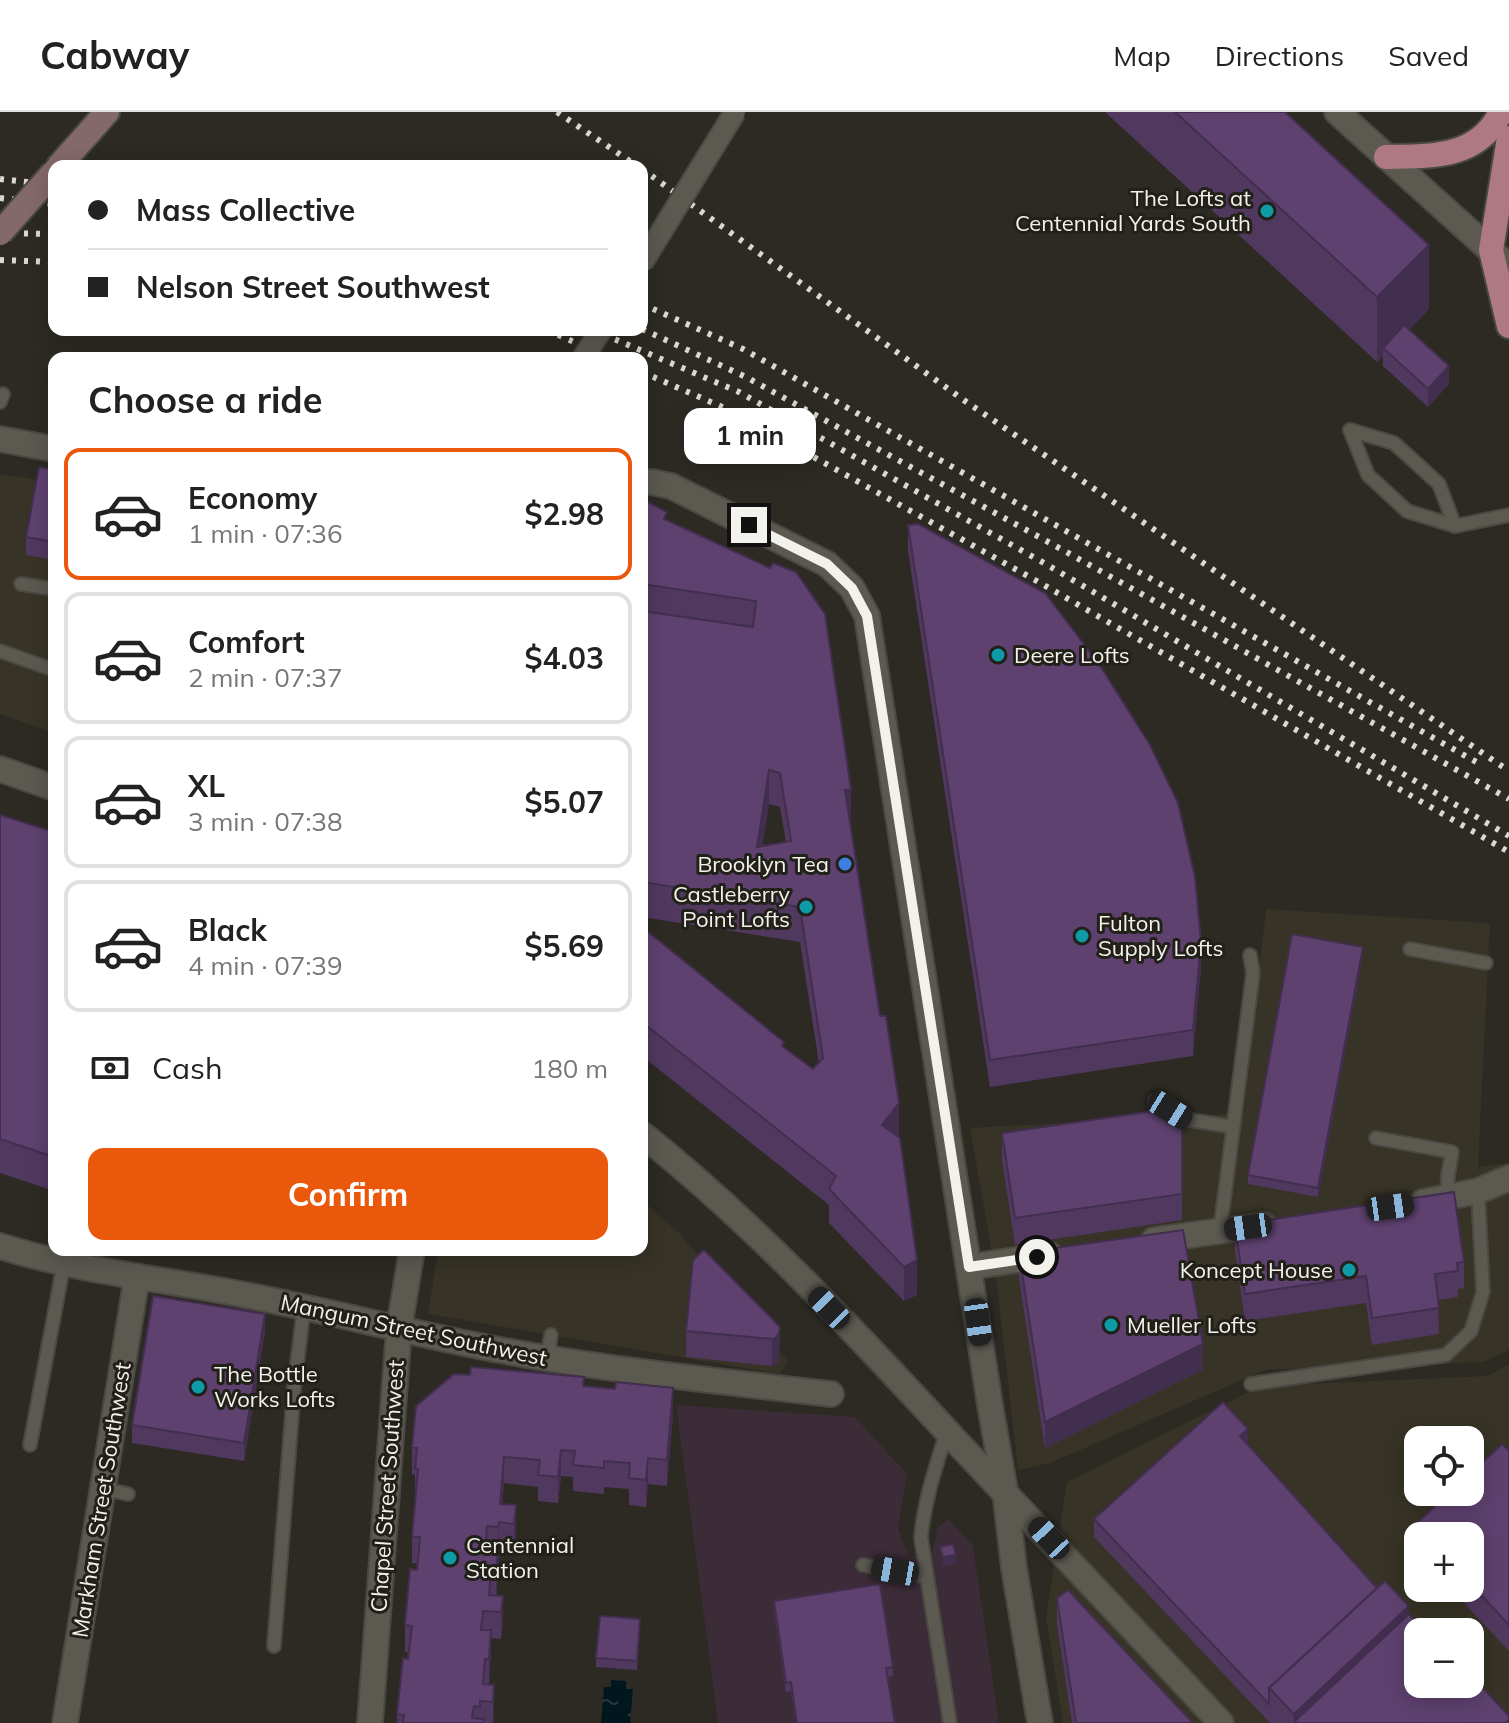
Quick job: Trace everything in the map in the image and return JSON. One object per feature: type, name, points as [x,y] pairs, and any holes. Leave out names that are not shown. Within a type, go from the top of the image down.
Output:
[{"type":"main road","points":[[64,160],[107,112]]},
{"type":"main road","points":[[1386,157],[1444,155],[1476,144],[1501,112]]},
{"type":"main road","points":[[1509,138],[1491,250],[1509,326]]},
{"type":"main road","points":[[0,233],[48,179]]},
{"type":"street","points":[[648,253],[735,112]]},
{"type":"street","points":[[1337,112],[1509,267]]},
{"type":"street","points":[[0,439],[48,448]]},
{"type":"street","points":[[648,483],[671,486],[827,564],[852,588],[867,616],[1040,1723]]},
{"type":"street","points":[[0,769],[48,786]]},
{"type":"street","points":[[648,1139],[687,1170],[775,1252],[1005,1491],[1221,1723]]},
{"type":"street","points":[[1401,1205],[1447,1199],[1509,1178]]},
{"type":"street","points":[[1128,1244],[1280,1222]]},
{"type":"street","name":"Mangum Street Southwest","points":[[0,1246],[64,1262],[304,1307],[465,1343],[549,1346],[671,1377],[831,1394]]},
{"type":"street","points":[[969,1267],[1068,1253]]},
{"type":"street","name":"Chapel Street Southwest","points":[[370,1723],[399,1328],[411,1256]]},
{"type":"street","name":"Markham Street Southwest","points":[[65,1723],[116,1491],[137,1276]]},
{"type":"lane","points":[[1455,526],[1439,484],[1394,443],[1350,430],[1368,475],[1407,511],[1455,526],[1509,515]]},
{"type":"lane","points":[[21,584],[48,588]]},
{"type":"lane","points":[[0,651],[48,668]]},
{"type":"lane","points":[[1410,949],[1486,963]]},
{"type":"lane","points":[[1220,1231],[1253,973],[1250,955]]},
{"type":"lane","points":[[1155,1101],[1184,1119],[1233,1127]]},
{"type":"lane","points":[[1376,1138],[1452,1152],[1447,1199]]},
{"type":"lane","points":[[1251,1384],[1446,1355],[1471,1331],[1483,1292],[1478,1191]]},
{"type":"lane","points":[[30,1445],[64,1262]]},
{"type":"lane","points":[[274,1646],[294,1388],[304,1307]]},
{"type":"lane","points":[[947,1431],[922,1518],[921,1538],[950,1723]]},
{"type":"lane","points":[[863,1565],[926,1577]]},
{"type":"shaded area","points":[[0,474],[48,481],[48,731],[0,714]]},
{"type":"shaded area","points":[[1266,909],[1490,923],[1478,1167],[1509,1163],[1509,1350],[1483,1362],[1265,1370],[1050,1463],[1018,1470],[996,1276],[970,1128],[1244,1113]]},
{"type":"shaded area","points":[[648,1205],[679,1233],[788,1361],[780,1374],[428,1314],[437,1256],[648,1256]]},
{"type":"shaded area","points":[[1509,1364],[1509,1723],[1063,1723],[1046,1617],[1067,1482],[1261,1386],[1487,1376]]},
{"type":"shaded area","points":[[676,1405],[855,1417],[907,1474],[898,1528],[909,1557],[932,1554],[938,1527],[948,1519],[973,1546],[999,1723],[718,1723]]},
{"type":"water","points":[[611,1680],[626,1681],[626,1689],[633,1689],[630,1723],[601,1723],[604,1687],[611,1687]]},
{"type":"building","points":[[1175,112],[1285,112],[1429,245],[1377,297]]},
{"type":"building","points":[[1404,325],[1449,366],[1428,389],[1383,348]]},
{"type":"building","points":[[39,467],[48,469],[48,541],[26,537]]},
{"type":"building","points":[[648,502],[667,512],[664,519],[770,568],[773,563],[796,572],[825,614],[851,789],[845,790],[880,1016],[886,1016],[899,1103],[882,1125],[900,1138],[917,1260],[904,1267],[829,1189],[836,1176],[648,1027],[648,932],[813,1069],[823,1058],[800,907],[648,883],[648,612],[753,627],[756,601],[648,585]],"holes":[[[769,770],[780,773],[791,841],[757,847]]]},
{"type":"building","points":[[918,524],[1045,593],[1099,664],[1150,745],[1178,803],[1195,877],[1201,942],[1193,1030],[990,1060],[908,525]]},
{"type":"building","points":[[0,815],[48,830],[48,1155],[0,1139]]},
{"type":"building","points":[[1292,934],[1363,947],[1318,1188],[1248,1175]]},
{"type":"building","points":[[1182,1107],[1182,1194],[1015,1218],[1002,1133]]},
{"type":"building","name":"Koncept House","points":[[1454,1192],[1464,1262],[1457,1263],[1458,1271],[1435,1274],[1439,1308],[1372,1318],[1366,1276],[1245,1294],[1235,1225]]},
{"type":"building","name":"Mueller Lofts","points":[[1183,1230],[1203,1344],[1045,1422],[1019,1253]]},
{"type":"building","points":[[704,1250],[780,1327],[776,1338],[686,1331],[693,1260]]},
{"type":"building","name":"The Bottle Works Lofts","points":[[153,1296],[265,1314],[244,1443],[132,1425]]},
{"type":"building","name":"Centennial Station","points":[[471,1367],[584,1377],[583,1386],[615,1389],[616,1382],[673,1388],[667,1460],[648,1458],[646,1480],[629,1478],[630,1463],[604,1461],[604,1468],[573,1465],[575,1451],[561,1450],[558,1477],[538,1475],[540,1460],[504,1457],[500,1504],[516,1505],[514,1524],[499,1522],[498,1527],[487,1526],[486,1540],[499,1541],[496,1570],[491,1570],[489,1595],[503,1596],[501,1612],[483,1611],[481,1630],[491,1630],[483,1684],[494,1685],[493,1702],[480,1701],[480,1707],[474,1706],[472,1718],[484,1719],[483,1723],[403,1723],[404,1715],[397,1714],[403,1658],[408,1659],[412,1626],[405,1625],[410,1569],[417,1570],[420,1537],[412,1537],[418,1469],[415,1469],[417,1448],[412,1448],[416,1406],[454,1374],[470,1375]]},
{"type":"building","points":[[1223,1402],[1248,1429],[1240,1436],[1377,1588],[1269,1688],[1269,1704],[1094,1519]]},
{"type":"building","points":[[1502,1444],[1509,1451],[1509,1625],[1484,1598],[1484,1522],[1418,1522],[1435,1506],[1484,1506],[1484,1461]]},
{"type":"building","points":[[953,1544],[956,1555],[943,1557],[940,1547]]},
{"type":"building","points":[[1385,1581],[1409,1606],[1294,1714],[1269,1688]]},
{"type":"building","points":[[880,1584],[893,1667],[886,1668],[895,1723],[797,1723],[791,1682],[786,1683],[774,1601]]},
{"type":"building","points":[[1068,1590],[1193,1723],[1076,1723],[1057,1598]]},
{"type":"building","points":[[600,1616],[640,1619],[637,1661],[596,1658]]},
{"type":"building","points":[[1404,1619],[1404,1698],[1484,1698],[1484,1689],[1509,1716],[1505,1723],[1294,1722]]},
{"type":"railway","points":[[557,112],[628,160]]},
{"type":"railway","points":[[648,173],[965,401],[1509,771]]},
{"type":"railway","points":[[0,179],[48,184]]},
{"type":"railway","points":[[0,198],[48,203]]},
{"type":"railway","points":[[0,233],[48,234]]},
{"type":"railway","points":[[0,260],[48,262]]},
{"type":"railway","points":[[648,307],[743,349],[1478,763]]},
{"type":"railway","points":[[648,332],[746,377],[1509,799]]},
{"type":"railway","points":[[560,336],[596,352]]},
{"type":"railway","points":[[607,336],[645,352]]},
{"type":"railway","points":[[648,353],[739,392],[1044,563],[1509,836]]},
{"type":"railway","points":[[648,375],[729,410],[1035,580],[1509,852]]},
{"type":"place","name":"The Lofts at Centennial Yards South","points":[[1267,211]]},
{"type":"place","name":"Deere Lofts","points":[[998,655]]},
{"type":"place","name":"Brooklyn Tea","points":[[845,864]]},
{"type":"place","name":"Castleberry Point Lofts","points":[[806,907]]},
{"type":"place","name":"Fulton Supply Lofts","points":[[1082,936]]},
{"type":"place","name":"Koncept House","points":[[1349,1270]]},
{"type":"place","name":"Mueller Lofts","points":[[1111,1325]]},
{"type":"place","name":"The Bottle Works Lofts","points":[[198,1387]]},
{"type":"place","name":"Centennial Station","points":[[450,1558]]},
{"type":"route","points":[[749,525],[827,564],[852,588],[867,616],[969,1267],[1037,1257]]}]
